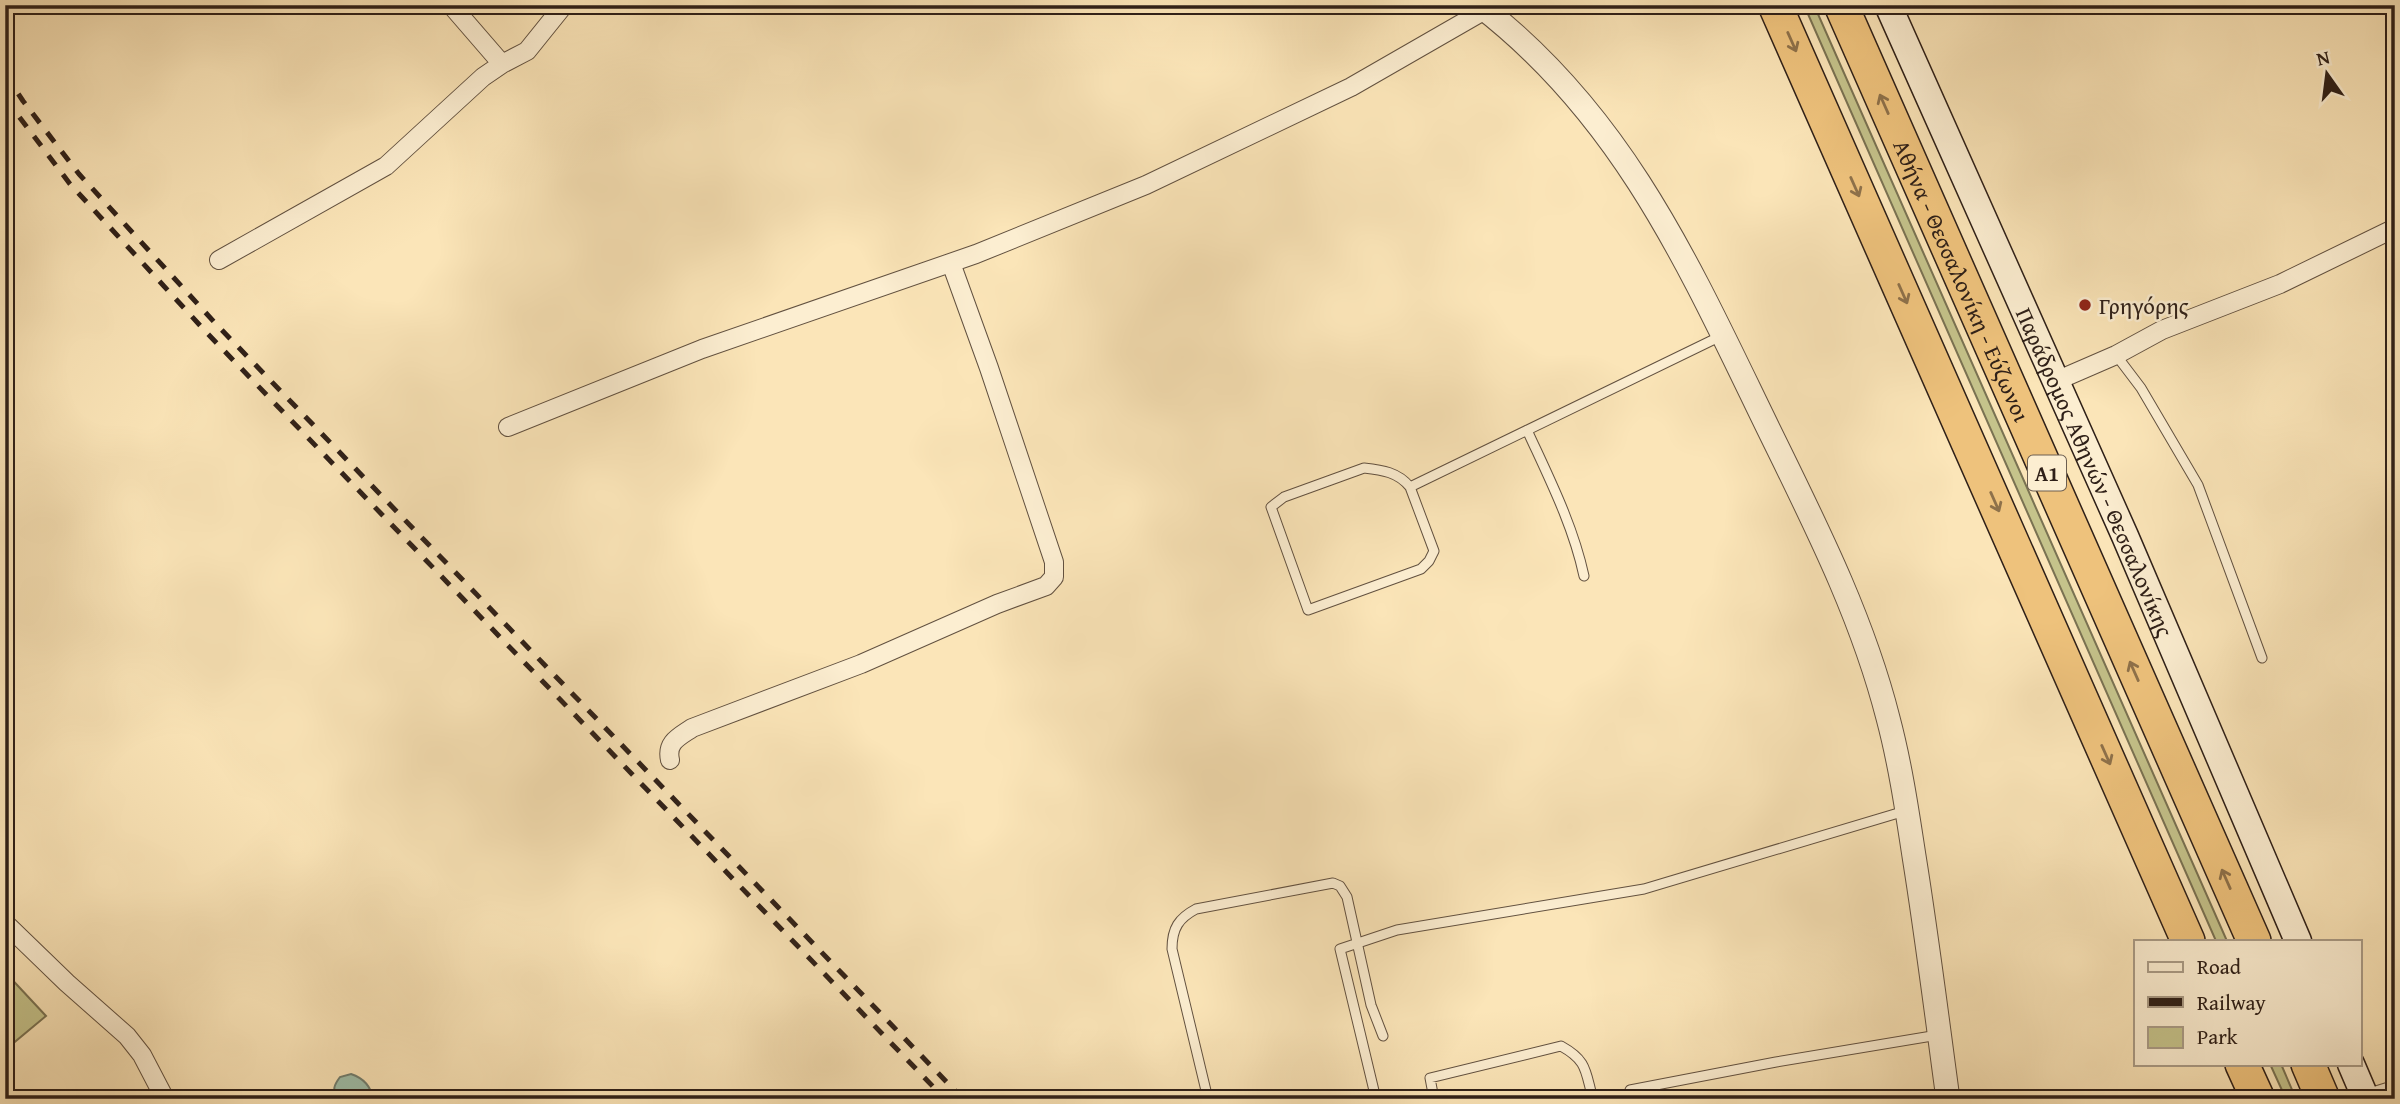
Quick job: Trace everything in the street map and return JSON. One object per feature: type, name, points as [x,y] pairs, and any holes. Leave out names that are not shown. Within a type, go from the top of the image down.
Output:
[{"type":"highway","points":[[1775,5],[2188,940]]},
{"type":"highway","name":"Αθήνα - Θεσσαλονίκη - Εύζωνοι","points":[[1841,5],[2254,940]]},
{"type":"highway","points":[[2243,1066],[2258,1099]]},
{"type":"highway","points":[[2309,1066],[2323,1099]]},
{"type":"main road","name":"Παράδρομος Αθηνών - Θεσσαλονίκης","points":[[1888,5],[2056,381],[2298,940]]},
{"type":"main road","points":[[2352,1066],[2365,1097]]},
{"type":"street","points":[[451,5],[502,64]]},
{"type":"street","points":[[219,260],[386,166],[484,77],[527,51],[564,5]]},
{"type":"street","points":[[508,427],[702,349],[951,262],[1158,180],[1351,88],[1482,8],[1558,77],[1615,145],[1665,222],[1840,576],[1871,658],[1889,719],[1907,810],[1948,1099]]},
{"type":"street","points":[[2056,381],[2116,355],[2162,330],[2280,284],[2395,228]]},
{"type":"street","points":[[670,760],[669,747],[674,740],[692,728],[861,664],[1046,586],[1054,577],[1054,562],[1050,549],[951,262]]},
{"type":"street","points":[[5,923],[127,1036],[142,1055],[165,1099]]},
{"type":"lane","points":[[1410,487],[1723,335]]},
{"type":"lane","points":[[2116,355],[2141,388],[2198,485],[2262,658]]},
{"type":"lane","points":[[1527,430],[1563,508],[1584,576]]},
{"type":"lane","points":[[1364,468],[1395,474],[1410,487],[1434,551],[1429,561],[1421,569],[1308,610],[1271,507],[1283,497],[1364,468]]},
{"type":"lane","points":[[1376,1099],[1340,949],[1397,930],[1644,889],[1907,810]]},
{"type":"lane","points":[[1208,1099],[1172,949],[1174,930],[1186,914],[1212,905],[1333,883],[1340,886],[1347,897],[1371,1005],[1382,1036]]},
{"type":"lane","points":[[1630,1090],[1940,1035]]},
{"type":"lane","points":[[1434,1099],[1430,1078],[1561,1046],[1576,1054],[1583,1063],[1593,1099]]},
{"type":"lane","points":[[2365,1097],[2395,1085]]},
{"type":"green space","points":[[1804,5],[1814,5],[2227,940],[2216,940]]},
{"type":"green space","points":[[5,972],[46,1016],[5,1050]]},
{"type":"green space","points":[[2271,1066],[2282,1066],[2296,1099],[2286,1099]]},
{"type":"shaded area","points":[[351,1074],[366,1083],[373,1099],[337,1099],[334,1090],[336,1083],[340,1077]]},
{"type":"railway","points":[[5,74],[79,174],[216,324],[963,1099]]},
{"type":"railway","points":[[5,98],[70,184],[207,333],[945,1099]]},
{"type":"place","name":"Γρηγόρης","points":[[2085,305]]}]
